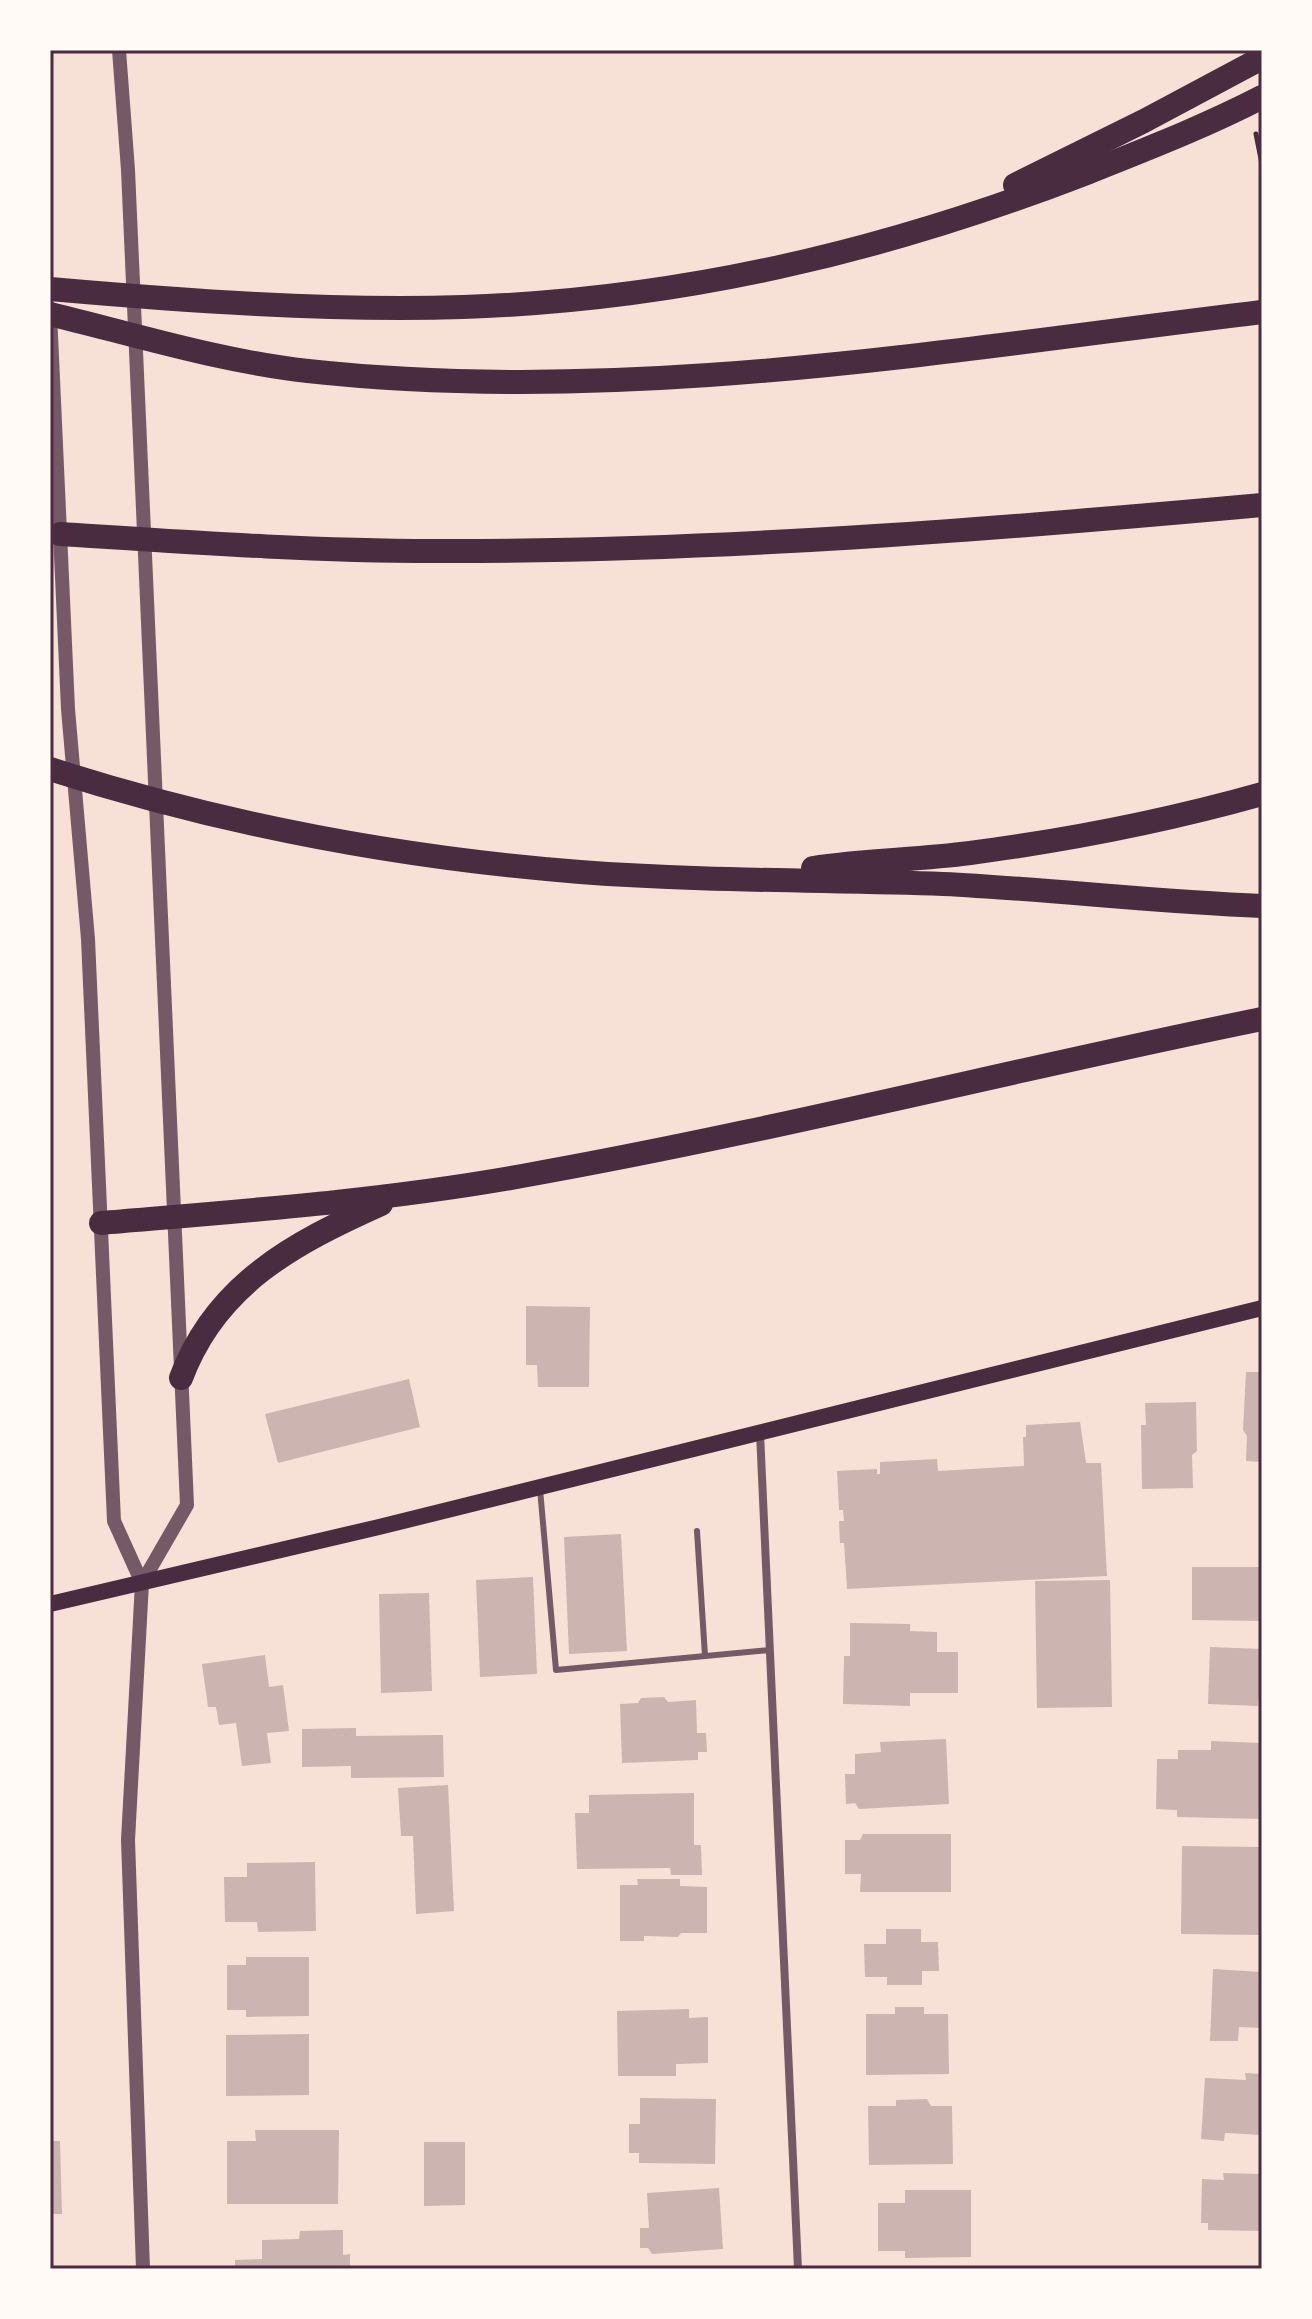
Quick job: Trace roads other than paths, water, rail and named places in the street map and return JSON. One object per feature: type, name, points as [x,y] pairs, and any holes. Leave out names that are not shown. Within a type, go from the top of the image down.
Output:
[{"type":"highway","points":[[914,233],[1144,121],[1262,58]]},
{"type":"highway","points":[[50,289],[224,303],[330,307],[501,305],[689,285],[816,260],[914,233],[1111,163],[1188,132],[1262,97]]},
{"type":"highway","points":[[50,314],[210,356],[283,368],[438,380],[541,381],[650,379],[862,362],[1262,312]]},
{"type":"highway","points":[[60,534],[342,550],[594,548],[935,532],[1262,505]]},
{"type":"highway","points":[[50,769],[213,814],[421,854],[581,872],[986,886],[1262,906]]},
{"type":"highway","points":[[743,879],[830,866],[910,860],[1028,845],[1138,825],[1262,794]]},
{"type":"highway","points":[[101,1223],[400,1195],[521,1176],[1262,1019]]},
{"type":"highway","points":[[181,1378],[196,1343],[216,1313],[254,1274],[311,1238],[400,1195]]},
{"type":"main road","points":[[50,1604],[540,1487],[1262,1308]]},
{"type":"street","points":[[119,50],[128,170],[187,1505],[142,1583],[128,1840],[143,2269]]},
{"type":"street","points":[[50,314],[65,656],[88,939],[114,1521],[142,1583]]},
{"type":"street","points":[[760,1432],[798,2269]]},
{"type":"lane","points":[[540,1487],[556,1670],[770,1650]]},
{"type":"lane","points":[[697,1531],[705,1656]]}]
